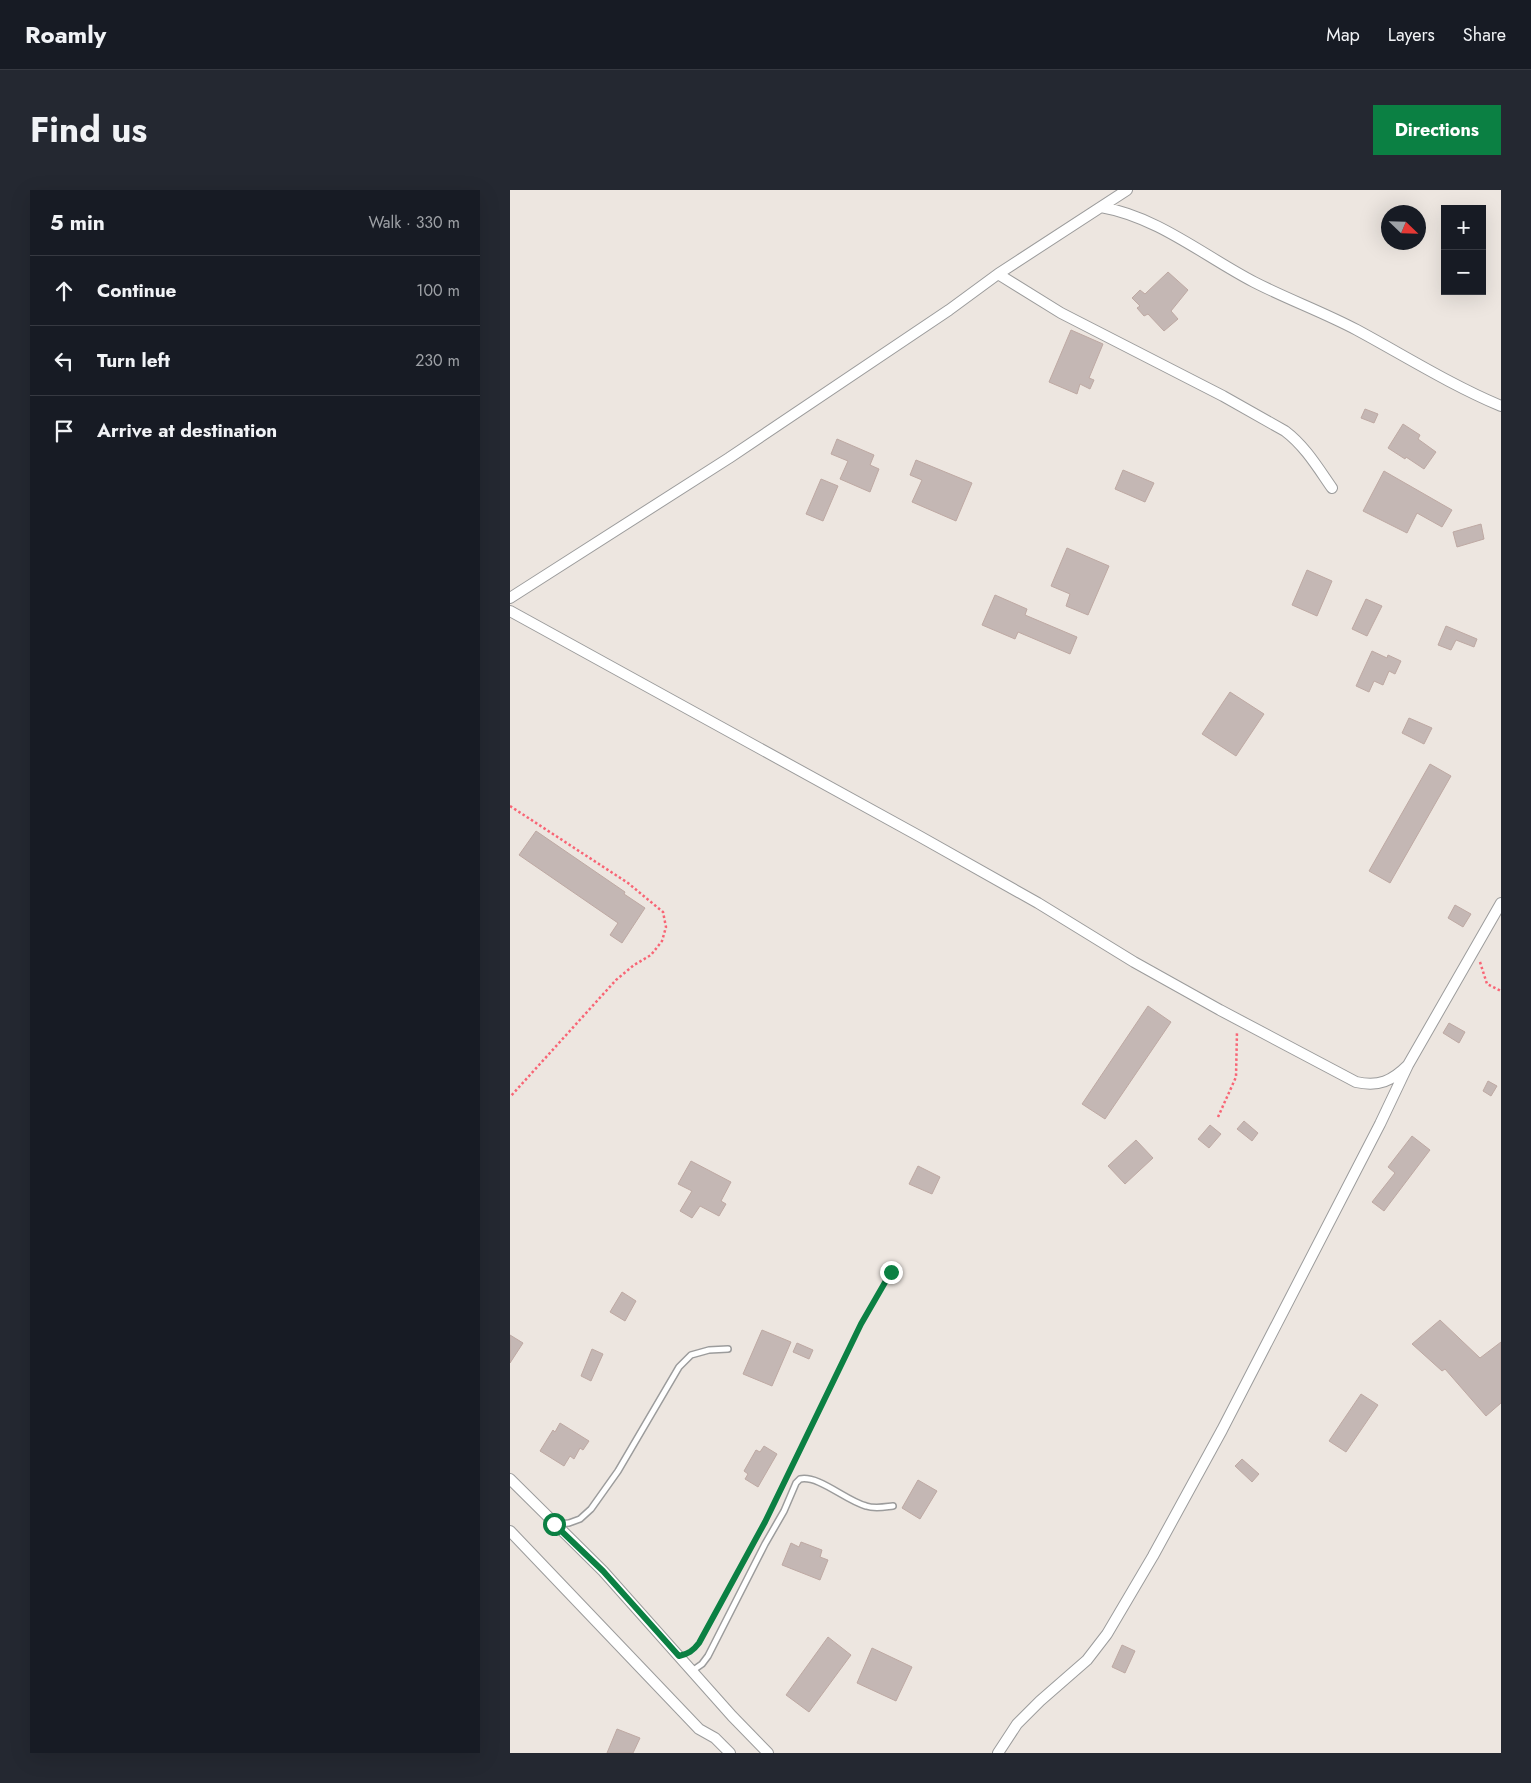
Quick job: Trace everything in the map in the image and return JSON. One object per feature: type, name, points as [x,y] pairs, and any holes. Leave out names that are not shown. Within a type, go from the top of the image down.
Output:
[{"type":"street","points":[[510,598],[729,458],[949,310],[998,274],[1127,190]]},
{"type":"street","points":[[1101,207],[1116,210],[1172,234],[1254,282],[1355,329],[1501,406]]},
{"type":"street","points":[[998,274],[1061,313],[1224,396],[1294,438],[1308,453],[1332,488]]},
{"type":"street","points":[[510,611],[919,836],[1038,903],[1134,962],[1356,1082],[1370,1085],[1383,1082],[1398,1074],[1408,1065]]},
{"type":"street","points":[[998,1753],[1017,1724],[1087,1660],[1111,1626],[1153,1556],[1222,1430],[1380,1124],[1408,1065],[1501,903]]},
{"type":"street","points":[[510,1479],[603,1571],[768,1753]]},
{"type":"street","points":[[510,1531],[699,1728],[715,1738],[730,1753]]},
{"type":"lane","points":[[554,1524],[569,1523],[580,1519],[591,1509],[618,1471],[679,1367],[692,1355],[709,1350],[728,1349]]},
{"type":"lane","points":[[692,1671],[702,1664],[708,1656],[765,1544],[784,1512],[796,1483],[800,1479],[810,1479],[823,1484],[866,1506],[878,1508],[894,1506]]},
{"type":"path","points":[[510,806],[628,883],[663,912],[666,927],[662,942],[651,955],[634,965],[616,980],[510,1097]]},
{"type":"path","points":[[1475,947],[1487,984],[1501,992]]},
{"type":"path","points":[[1218,1117],[1236,1078],[1237,1019]]},
{"type":"path","points":[[679,1656],[688,1654],[699,1643],[765,1522],[861,1324],[891,1272]]},
{"type":"building","points":[[1168,272],[1188,290],[1171,311],[1178,319],[1164,331],[1148,314],[1144,316],[1137,308],[1140,306],[1132,298],[1140,290],[1145,294]]},
{"type":"building","points":[[1071,330],[1103,344],[1089,378],[1094,380],[1090,389],[1080,384],[1077,394],[1049,382]]},
{"type":"building","points":[[1365,409],[1378,414],[1374,423],[1361,418]]},
{"type":"building","points":[[1403,424],[1420,435],[1418,439],[1436,452],[1424,469],[1388,448]]},
{"type":"building","points":[[837,439],[874,455],[870,465],[879,469],[870,492],[840,479],[848,461],[831,454]]},
{"type":"building","points":[[916,460],[972,483],[956,521],[912,502],[922,480],[910,475]]},
{"type":"building","points":[[1123,470],[1154,483],[1145,502],[1115,489]]},
{"type":"building","points":[[1384,471],[1452,510],[1442,527],[1417,513],[1407,533],[1363,511]]},
{"type":"building","points":[[821,479],[838,486],[823,521],[806,514]]},
{"type":"building","points":[[1481,524],[1484,539],[1457,547],[1453,532]]},
{"type":"building","points":[[1067,548],[1109,566],[1088,615],[1066,606],[1070,594],[1051,586]]},
{"type":"building","points":[[1307,570],[1332,581],[1317,616],[1292,605]]},
{"type":"building","points":[[995,595],[1027,609],[1025,615],[1077,637],[1070,654],[1018,632],[1015,639],[982,625]]},
{"type":"building","points":[[1366,599],[1382,606],[1367,636],[1352,629]]},
{"type":"building","points":[[1446,626],[1477,639],[1474,647],[1456,640],[1451,650],[1438,645]]},
{"type":"building","points":[[1372,651],[1387,658],[1388,655],[1401,661],[1395,674],[1389,671],[1383,685],[1374,681],[1369,692],[1356,686]]},
{"type":"building","points":[[1230,692],[1264,714],[1236,756],[1202,734]]},
{"type":"building","points":[[1409,718],[1432,728],[1424,744],[1402,733]]},
{"type":"building","points":[[1430,764],[1451,776],[1390,883],[1369,871]]},
{"type":"building","points":[[536,831],[625,892],[624,894],[645,908],[622,943],[610,935],[618,923],[519,855]]},
{"type":"building","points":[[1455,905],[1471,914],[1463,927],[1448,918]]},
{"type":"building","points":[[1148,1006],[1171,1022],[1105,1119],[1082,1104]]},
{"type":"building","points":[[1449,1023],[1465,1032],[1459,1043],[1443,1033]]},
{"type":"building","points":[[1488,1081],[1497,1086],[1491,1096],[1483,1091]]},
{"type":"building","points":[[1244,1121],[1258,1133],[1252,1141],[1237,1129]]},
{"type":"building","points":[[1210,1125],[1221,1134],[1209,1148],[1198,1139]]},
{"type":"building","points":[[1412,1136],[1430,1150],[1384,1211],[1372,1202],[1395,1173],[1388,1167]]},
{"type":"building","points":[[1136,1140],[1153,1158],[1125,1184],[1108,1166]]},
{"type":"building","points":[[691,1161],[731,1182],[721,1201],[726,1204],[719,1216],[700,1206],[692,1218],[680,1211],[692,1191],[678,1184]]},
{"type":"building","points":[[918,1166],[940,1177],[932,1194],[909,1184]]},
{"type":"building","points":[[622,1292],[636,1301],[625,1321],[610,1312]]},
{"type":"building","points":[[1440,1320],[1480,1358],[1501,1342],[1501,1403],[1486,1416],[1445,1369],[1442,1371],[1412,1344]]},
{"type":"building","points":[[762,1330],[791,1342],[772,1386],[743,1374]]},
{"type":"building","points":[[510,1335],[523,1343],[510,1363]]},
{"type":"building","points":[[797,1343],[813,1350],[809,1359],[793,1352]]},
{"type":"building","points":[[592,1349],[603,1354],[591,1381],[581,1376]]},
{"type":"building","points":[[1361,1394],[1378,1405],[1346,1452],[1329,1441]]},
{"type":"building","points":[[560,1423],[589,1441],[583,1450],[580,1448],[574,1459],[570,1456],[564,1466],[540,1451],[553,1430],[555,1432]]},
{"type":"building","points":[[764,1446],[777,1454],[758,1487],[745,1479],[748,1474],[744,1471],[756,1450],[760,1452]]},
{"type":"building","points":[[1242,1459],[1259,1474],[1252,1482],[1235,1466]]},
{"type":"building","points":[[918,1480],[937,1491],[920,1519],[902,1508]]},
{"type":"building","points":[[801,1542],[822,1550],[820,1557],[828,1560],[820,1580],[782,1565],[791,1543],[799,1547]]},
{"type":"building","points":[[828,1637],[851,1655],[809,1712],[786,1695]]},
{"type":"building","points":[[1122,1645],[1135,1651],[1125,1673],[1112,1667]]},
{"type":"building","points":[[872,1648],[912,1667],[896,1701],[857,1683]]},
{"type":"building","points":[[617,1729],[640,1738],[633,1753],[607,1753]]},
{"type":"route","points":[[554,1524],[603,1571],[679,1656],[688,1654],[699,1643],[765,1522],[861,1324],[891,1272]]}]
